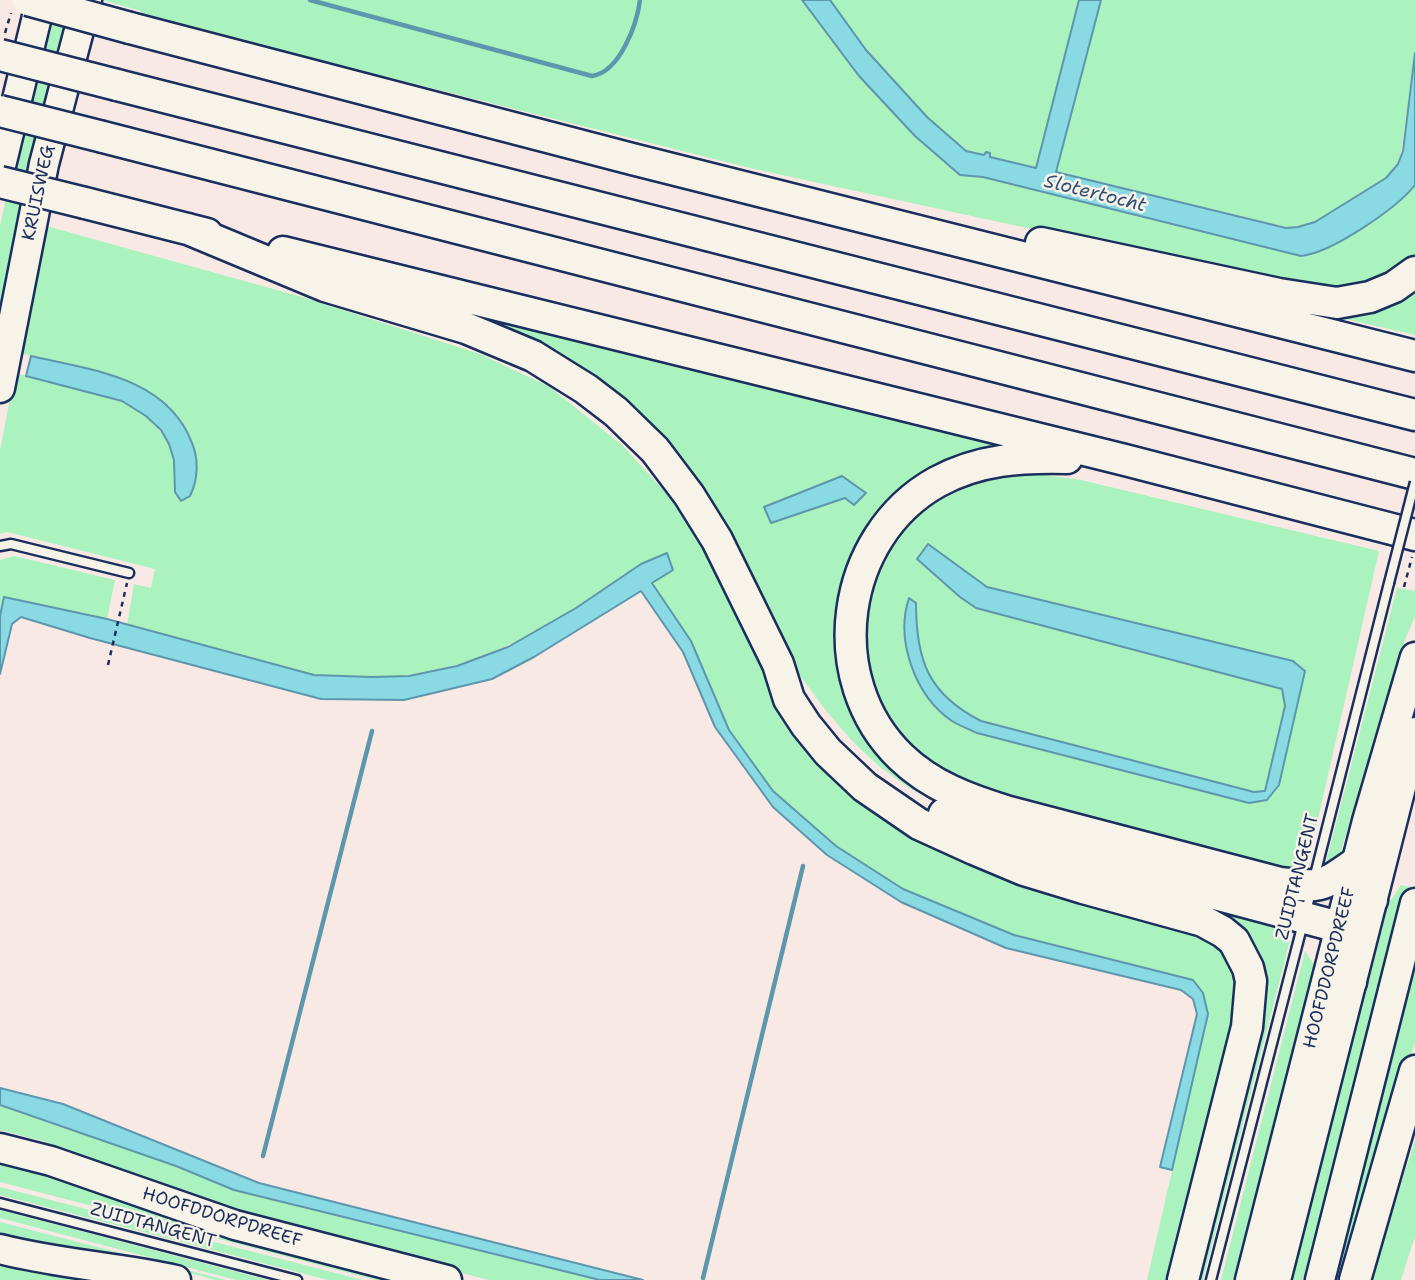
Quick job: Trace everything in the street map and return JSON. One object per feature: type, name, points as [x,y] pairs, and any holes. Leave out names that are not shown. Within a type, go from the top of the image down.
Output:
[{"type":"highway","points":[[0,170],[41,0]]},
{"type":"highway","name":"KRUISWEG","points":[[0,388],[47,151],[87,0]]},
{"type":"highway","points":[[19,6],[130,28],[755,190],[1415,356]]},
{"type":"highway","points":[[2,45],[117,85],[1415,415]]},
{"type":"highway","points":[[0,111],[1415,474]]},
{"type":"highway","points":[[0,182],[1125,460],[1414,545]]},
{"type":"highway","points":[[755,190],[1060,247],[1309,300],[1337,303],[1370,297],[1394,287],[1415,272]]},
{"type":"highway","points":[[188,229],[325,286],[466,328],[533,356],[586,389],[616,412],[655,450],[689,495],[717,540],[778,664],[808,708],[835,740],[863,765],[891,784],[936,810],[974,827],[1016,841],[1339,927]]},
{"type":"highway","points":[[1125,460],[1022,457],[1002,459],[954,474],[904,506],[870,549],[855,587],[849,628],[853,669],[869,713],[893,748],[909,763],[935,783],[973,802],[1280,883],[1312,887],[1329,882],[1357,862]]},
{"type":"highway","name":"HOOFDDORPDREEF","points":[[1250,1280],[1339,927],[1415,657]]},
{"type":"highway","points":[[778,664],[789,699],[806,725],[848,773],[883,801],[919,824],[1024,870],[1203,921],[1234,941],[1243,955],[1251,981],[1247,1027],[1186,1274]]},
{"type":"highway","name":"HOOFDDORPDREEF","points":[[1276,1280],[1415,732]]},
{"type":"highway","name":"HOOFDDORPDREEF","points":[[1373,900],[1394,878],[1415,810]]},
{"type":"highway","points":[[1339,927],[1373,900]]},
{"type":"highway","points":[[1320,1280],[1415,903]]},
{"type":"highway","points":[[1339,927],[1351,982]]},
{"type":"highway","points":[[1355,1280],[1415,1071]]},
{"type":"highway","name":"HOOFDDORPDREEF","points":[[0,1148],[51,1161],[235,1225],[447,1280]]},
{"type":"highway","points":[[0,1249],[176,1280]]},
{"type":"lane","name":"ZUIDTANGENT","points":[[1211,1280],[1415,482]]},
{"type":"lane","points":[[0,546],[11,544],[129,573]]},
{"type":"lane","name":"ZUIDTANGENT","points":[[0,1203],[297,1280]]},
{"type":"path","points":[[2,45],[19,6]]},
{"type":"path","points":[[1404,587],[1414,545]]},
{"type":"path","points":[[108,665],[129,573]]},
{"type":"green space","points":[[54,0],[71,0],[32,146],[0,322],[0,226],[19,135]]},
{"type":"green space","points":[[102,0],[802,0],[859,76],[960,175],[983,177],[1301,256],[1328,247],[1362,228],[1395,205],[1415,184],[1415,256],[1388,277],[1346,290],[1277,282],[754,169],[140,15],[141,11]]},
{"type":"green space","points":[[830,0],[1079,0],[1036,168],[989,157],[986,152],[985,155],[966,151],[927,117],[866,50]]},
{"type":"green space","points":[[1101,0],[1415,0],[1415,53],[1400,159],[1386,178],[1327,216],[1311,224],[1291,228],[1056,172]]},
{"type":"green space","points":[[39,224],[302,297],[480,354],[550,387],[623,446],[666,493],[698,536],[767,679],[813,747],[857,791],[1208,936],[1233,959],[1242,993],[1174,1280],[1147,1280],[1208,1014],[1203,993],[1193,980],[1014,935],[903,889],[836,846],[773,791],[729,730],[691,641],[641,564],[540,629],[472,660],[397,676],[328,676],[266,664],[127,625],[134,584],[151,588],[155,569],[7,532],[0,534],[0,450],[15,373],[121,401],[139,410],[153,422],[169,443],[174,460],[175,492],[180,501],[190,496],[196,477],[196,458],[191,440],[182,424],[154,396],[120,378],[19,353]]},
{"type":"green space","points":[[1415,286],[1415,335],[1328,315]]},
{"type":"green space","points":[[473,315],[1017,449],[883,521],[848,671],[953,810],[911,789],[881,768],[853,742],[827,712],[796,670],[723,528],[697,485]],"holes":[[[842,476],[854,505],[845,498],[771,523],[765,507]]]},
{"type":"green space","points":[[1025,472],[1081,480],[1379,551],[1305,876],[973,786],[930,764],[911,749],[895,731],[872,688],[863,641],[867,594],[886,550],[909,520],[947,495],[978,481]],"holes":[[[928,544],[987,587],[1293,661],[1279,785],[1249,803],[977,733],[951,720],[904,634],[916,603],[919,642],[929,673],[948,699],[980,721],[1254,792],[1265,791],[1285,706],[1282,689],[976,608],[917,560]]]},
{"type":"green space","points":[[14,556],[115,580],[107,619],[5,597],[0,616],[0,560]]},
{"type":"green space","points":[[1397,588],[1415,591],[1415,616],[1398,657],[1339,858],[1323,874]]},
{"type":"green space","points":[[1401,885],[1411,887],[1310,1280],[1285,1280],[1378,910],[1391,900]]},
{"type":"green space","points":[[1230,915],[1292,932],[1203,1280],[1197,1280],[1253,1024],[1227,926]]},
{"type":"green space","points":[[1415,942],[1415,1042],[1346,1280],[1328,1280]]},
{"type":"green space","points":[[1305,951],[1313,963],[1317,985],[1242,1280],[1221,1280]]},
{"type":"green space","points":[[0,1105],[176,1166],[234,1190],[600,1280],[489,1280],[235,1215],[43,1141],[0,1130]]},
{"type":"green space","points":[[1415,1140],[1415,1236],[1401,1280],[1371,1280]]},
{"type":"green space","points":[[0,1160],[65,1180],[165,1218],[237,1240],[393,1280],[376,1280],[0,1182]]},
{"type":"green space","points":[[0,1187],[363,1280],[328,1280],[0,1195]]},
{"type":"green space","points":[[0,1210],[268,1280],[236,1280],[0,1218]]},
{"type":"green space","points":[[0,1222],[226,1280],[0,1241]]},
{"type":"green space","points":[[0,1257],[142,1280],[0,1280]]},
{"type":"water","name":"Slotertocht","points":[[802,0],[830,0],[866,50],[927,117],[966,151],[984,155],[986,152],[990,153],[990,157],[1036,168],[1079,0],[1101,0],[1056,172],[1286,228],[1315,222],[1386,178],[1398,164],[1403,151],[1415,53],[1415,185],[1393,206],[1345,239],[1301,256],[983,177],[960,175],[915,136],[859,76]]},
{"type":"water","points":[[31,356],[125,380],[146,390],[165,404],[180,421],[196,456],[197,470],[190,496],[181,501],[175,492],[174,460],[169,444],[161,430],[146,416],[122,401],[26,376]]},
{"type":"water","points":[[842,476],[866,493],[854,505],[845,498],[771,523],[764,507]]},
{"type":"water","points":[[928,544],[987,587],[1293,661],[1305,671],[1279,785],[1267,800],[1249,803],[977,733],[952,721],[928,697],[911,666],[905,631],[909,598],[916,603],[923,658],[937,687],[963,711],[981,721],[1254,792],[1265,791],[1285,706],[1282,689],[976,608],[917,559]]},
{"type":"water","points":[[667,553],[673,570],[652,583],[691,641],[729,730],[773,791],[836,846],[903,889],[1014,935],[1193,980],[1203,993],[1208,1014],[1172,1170],[1160,1167],[1197,1014],[1193,999],[1181,990],[1006,948],[901,902],[827,855],[773,807],[715,727],[683,652],[641,591],[534,657],[492,679],[404,700],[321,699],[21,617],[12,624],[0,674],[0,616],[4,597],[107,619],[314,675],[409,676],[457,666],[508,647],[576,608],[641,564]]},
{"type":"water","points":[[0,1088],[63,1104],[259,1183],[643,1280],[600,1280],[234,1190],[176,1166],[0,1105]]},
{"type":"waterway","points":[[310,0],[592,76],[602,73],[619,57],[631,34],[640,0]]},
{"type":"waterway","points":[[263,1156],[372,731]]},
{"type":"waterway","points":[[703,1278],[803,866]]}]
